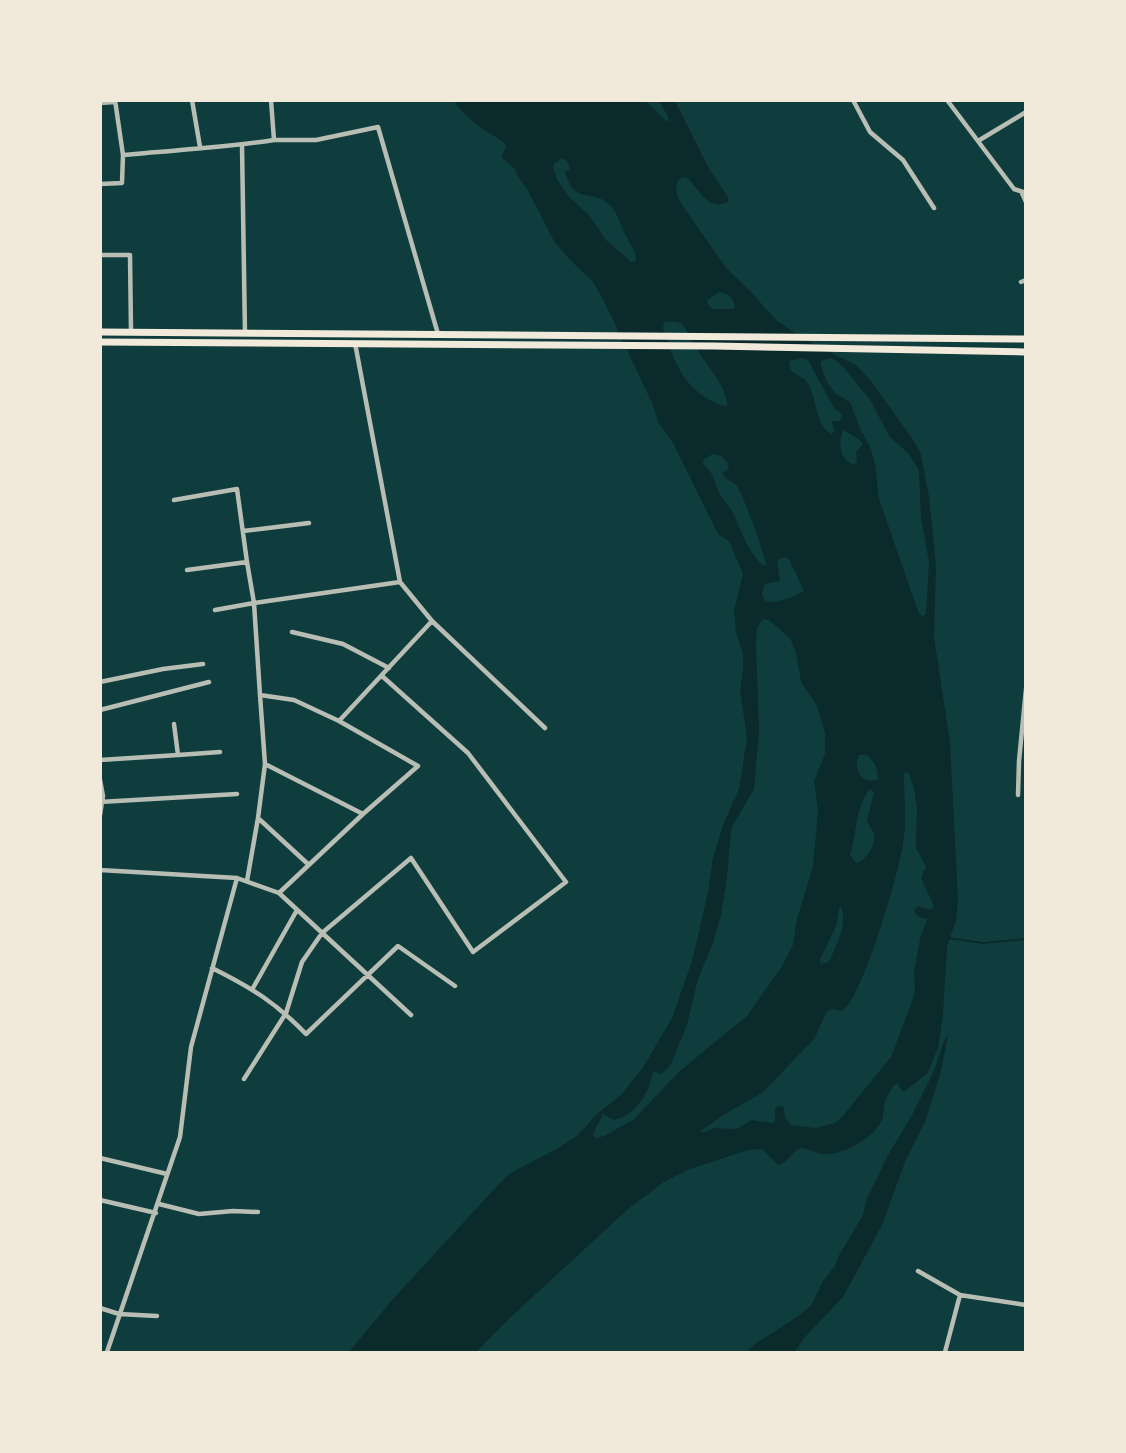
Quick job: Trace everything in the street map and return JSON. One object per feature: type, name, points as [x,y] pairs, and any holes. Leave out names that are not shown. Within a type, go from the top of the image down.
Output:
[{"type":"highway","points":[[100,332],[1026,339]]},
{"type":"highway","points":[[100,342],[583,345],[1026,352]]},
{"type":"street","points":[[192,100],[200,147]]},
{"type":"street","points":[[271,100],[274,140]]},
{"type":"street","points":[[853,100],[870,132],[903,160],[934,208]]},
{"type":"street","points":[[947,100],[1014,189],[1024,193],[1026,202]]},
{"type":"street","points":[[100,103],[115,101],[123,155],[122,183],[100,184]]},
{"type":"street","points":[[978,141],[1026,112]]},
{"type":"street","points":[[123,155],[242,145],[274,140],[316,140],[378,127],[438,334]]},
{"type":"street","points":[[242,145],[245,334]]},
{"type":"street","points":[[100,255],[130,255],[131,331]]},
{"type":"street","points":[[355,343],[400,582],[432,621],[545,728]]},
{"type":"street","points":[[174,500],[237,489],[254,603],[265,764],[247,881]]},
{"type":"street","points":[[243,531],[309,523]]},
{"type":"street","points":[[187,570],[247,562]]},
{"type":"street","points":[[215,610],[400,582]]},
{"type":"street","points":[[339,721],[432,621]]},
{"type":"street","points":[[292,632],[343,644],[389,668]]},
{"type":"street","points":[[100,682],[163,669],[203,664]]},
{"type":"street","points":[[244,1079],[286,1013],[302,962],[322,933],[411,858],[473,952],[566,882],[468,753],[382,676]]},
{"type":"street","points":[[100,710],[209,681]]},
{"type":"street","points":[[1018,795],[1026,689]]},
{"type":"street","points":[[260,696],[294,700],[339,721],[418,766],[279,893]]},
{"type":"street","points":[[174,724],[178,755]]},
{"type":"street","points":[[100,760],[220,752]]},
{"type":"street","points":[[265,764],[363,814]]},
{"type":"street","points":[[100,780],[100,815]]},
{"type":"street","points":[[101,801],[237,794]]},
{"type":"street","points":[[258,818],[309,865]]},
{"type":"street","points":[[100,870],[237,878],[279,893],[411,1015]]},
{"type":"street","points":[[107,1353],[180,1137],[191,1047],[237,878]]},
{"type":"street","points":[[253,988],[297,910]]},
{"type":"street","points":[[212,968],[253,988],[286,1013],[306,1034],[398,946],[455,986]]},
{"type":"street","points":[[100,1158],[167,1174]]},
{"type":"street","points":[[100,1200],[156,1213]]},
{"type":"street","points":[[159,1204],[199,1214],[233,1211],[258,1212]]},
{"type":"street","points":[[918,1271],[960,1295],[1026,1305]]},
{"type":"street","points":[[945,1353],[960,1295]]},
{"type":"street","points":[[100,1308],[119,1314],[157,1316]]},
{"type":"water","points":[[454,101],[646,101],[667,122],[669,118],[659,101],[675,101],[708,167],[729,201],[722,204],[710,202],[686,177],[678,181],[677,195],[727,269],[776,320],[804,339],[856,365],[871,381],[912,438],[921,454],[929,497],[936,565],[934,637],[950,743],[958,900],[956,920],[947,947],[943,1015],[938,1048],[927,1074],[905,1091],[902,1091],[897,1083],[893,1087],[885,1103],[882,1120],[872,1134],[864,1140],[848,1149],[831,1154],[800,1148],[785,1162],[778,1165],[762,1149],[748,1150],[687,1170],[664,1182],[628,1209],[476,1352],[349,1352],[393,1299],[499,1184],[512,1172],[557,1149],[578,1135],[596,1115],[621,1095],[644,1066],[672,1018],[690,967],[708,892],[713,858],[723,825],[739,789],[747,738],[740,690],[743,654],[736,632],[734,610],[743,574],[729,541],[718,534],[673,443],[658,422],[653,405],[593,282],[554,241],[515,169],[502,158],[506,148],[505,143],[477,125]],"holes":[[[562,158],[569,164],[569,170],[565,172],[573,189],[578,193],[608,203],[617,214],[635,252],[635,262],[631,262],[606,240],[589,215],[570,198],[557,179],[554,164]],[[719,292],[728,295],[735,306],[734,309],[712,309],[707,303],[708,300]],[[664,322],[680,323],[724,391],[727,406],[696,391],[683,376],[663,329]],[[802,358],[808,360],[834,408],[842,414],[840,421],[832,421],[834,431],[832,434],[826,430],[819,418],[810,387],[803,378],[790,370],[789,361]],[[831,358],[844,368],[871,401],[889,436],[908,453],[919,470],[921,517],[929,562],[926,614],[923,616],[919,614],[879,499],[871,449],[850,402],[836,394],[827,382],[821,361]],[[843,430],[863,444],[856,452],[855,465],[846,459],[841,450]],[[713,454],[721,456],[727,462],[729,469],[722,473],[739,490],[758,538],[766,566],[750,550],[709,470],[703,464],[704,459]],[[784,557],[789,559],[804,591],[783,600],[768,602],[762,593],[765,584],[780,581],[777,561]],[[763,619],[769,620],[790,638],[796,652],[801,682],[817,706],[825,732],[825,754],[814,781],[818,811],[813,866],[797,919],[793,945],[781,968],[747,1016],[681,1070],[633,1120],[596,1138],[593,1134],[603,1114],[614,1120],[629,1113],[645,1095],[653,1072],[661,1074],[670,1066],[687,1025],[698,979],[713,943],[721,915],[731,829],[754,789],[759,731],[757,628]],[[859,755],[867,755],[876,766],[878,779],[872,781],[862,778],[858,770]],[[908,772],[914,788],[917,808],[916,848],[926,867],[921,878],[934,906],[930,910],[919,906],[914,910],[917,916],[927,921],[921,934],[914,972],[915,993],[891,1057],[835,1123],[815,1128],[791,1125],[785,1118],[784,1107],[779,1106],[775,1109],[774,1123],[752,1120],[736,1129],[715,1128],[702,1133],[701,1131],[723,1115],[762,1093],[814,1039],[827,1011],[832,1009],[842,1011],[850,1002],[879,934],[900,859],[905,827],[904,773]],[[870,789],[874,793],[867,821],[874,834],[874,842],[866,856],[856,863],[850,855],[859,812]],[[841,907],[843,921],[838,942],[829,962],[821,964],[820,960],[836,926]]]},
{"type":"water","points":[[948,1036],[940,1075],[925,1122],[905,1162],[882,1225],[843,1297],[794,1352],[747,1352],[755,1344],[811,1306],[823,1281],[835,1266],[863,1215],[866,1201],[888,1155],[911,1117],[934,1071],[944,1041]]},
{"type":"waterway","points":[[948,938],[983,943],[1026,939]]}]
